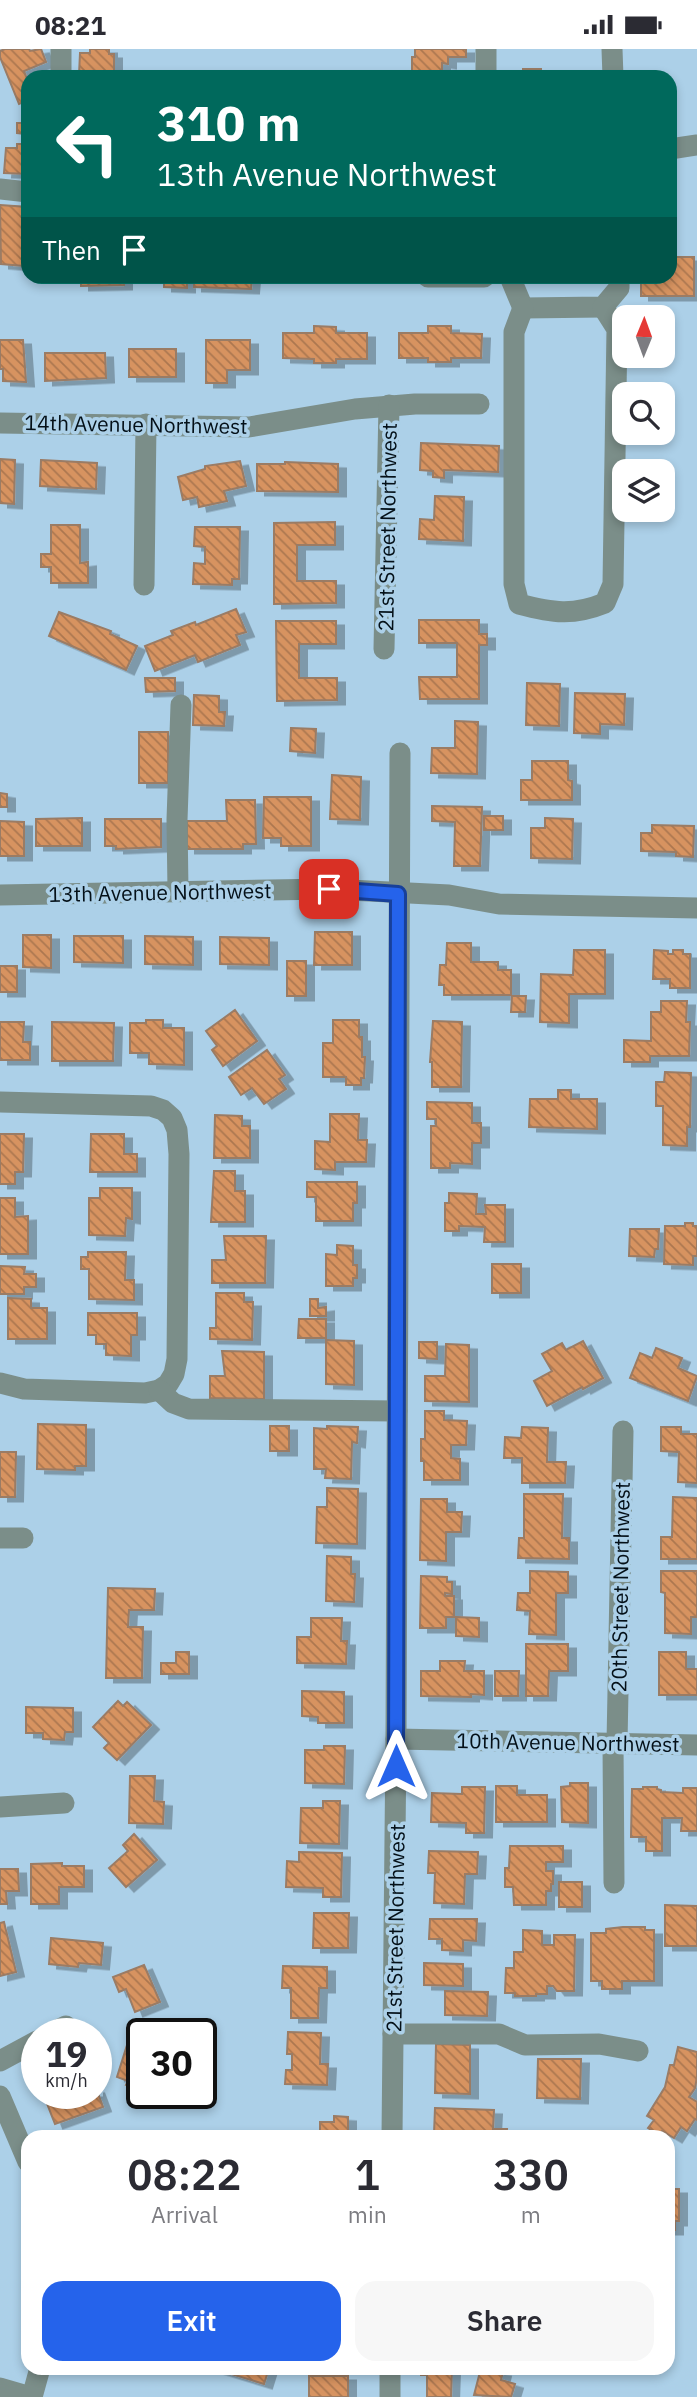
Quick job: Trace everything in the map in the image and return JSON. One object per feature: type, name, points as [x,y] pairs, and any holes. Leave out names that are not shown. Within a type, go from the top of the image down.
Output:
[{"type":"street","points":[[61,49],[61,70]]},
{"type":"street","points":[[486,49],[486,70]]},
{"type":"street","points":[[612,49],[613,70]]},
{"type":"street","points":[[677,148],[697,145]]},
{"type":"street","points":[[0,189],[21,191]]},
{"type":"street","points":[[513,284],[523,308],[514,332],[514,584],[519,604],[547,611],[584,611],[606,603],[613,585],[617,329],[603,307]]},
{"type":"street","points":[[523,308],[603,307],[619,288],[619,284]]},
{"type":"street","name":"14th Avenue Northwest","points":[[0,423],[249,427],[323,413],[389,405],[479,404]]},
{"type":"street","name":"21st Street Northwest","points":[[384,649],[389,405]]},
{"type":"street","points":[[144,585],[146,425]]},
{"type":"street","points":[[178,891],[177,820],[181,705]]},
{"type":"street","name":"21st Street Northwest","points":[[392,2130],[400,753]]},
{"type":"street","name":"13th Avenue Northwest","points":[[0,895],[329,889],[449,895],[499,904],[697,908]]},
{"type":"street","points":[[0,1102],[136,1105],[158,1107],[168,1114],[175,1124],[178,1138],[179,1276],[177,1359],[174,1374],[163,1387],[145,1393],[24,1389],[0,1383]]},
{"type":"street","points":[[163,1387],[173,1403],[190,1409],[397,1411]]},
{"type":"street","name":"20th Street Northwest","points":[[614,1883],[623,1431]]},
{"type":"street","points":[[0,1538],[23,1538]]},
{"type":"street","name":"10th Avenue Northwest","points":[[396,1739],[697,1745]]},
{"type":"street","points":[[0,1807],[64,1803]]},
{"type":"street","points":[[393,2033],[499,2034],[525,2045],[599,2044],[638,2051]]},
{"type":"street","points":[[0,2061],[21,2050]]},
{"type":"street","points":[[0,2096],[9,2141],[21,2154]]},
{"type":"street","points":[[0,2388],[32,2397],[38,2375]]},
{"type":"street","points":[[390,2375],[390,2397]]},
{"type":"building","points":[[41,49],[46,62],[21,70],[19,104],[0,57],[0,51]]},
{"type":"building","points":[[90,49],[109,49],[109,54],[114,54],[114,70],[79,70],[80,53],[90,53]]},
{"type":"building","points":[[415,49],[466,49],[466,57],[448,57],[448,64],[442,63],[442,70],[412,70],[412,57],[415,57]]},
{"type":"building","points":[[17,123],[21,123],[21,134],[17,133]]},
{"type":"building","points":[[17,144],[21,144],[21,174],[4,173],[6,148],[17,148]]},
{"type":"building","points":[[0,205],[21,206],[21,266],[1,264]]},
{"type":"building","points":[[677,257],[694,257],[694,296],[641,296],[641,284],[677,284]]},
{"type":"building","points":[[81,284],[124,284],[124,285]]},
{"type":"building","points":[[164,284],[187,284],[187,288],[164,287]]},
{"type":"building","points":[[194,284],[251,284],[251,289],[194,287]]},
{"type":"building","points":[[314,326],[336,327],[336,333],[367,333],[367,359],[336,359],[336,363],[314,363],[314,359],[283,358],[283,333],[314,333]]},
{"type":"building","points":[[428,326],[451,326],[451,333],[482,334],[481,358],[451,358],[451,362],[428,362],[428,358],[399,358],[399,333],[428,333]]},
{"type":"building","points":[[0,340],[23,340],[26,382],[3,381],[3,369],[0,369]]},
{"type":"building","points":[[206,340],[250,340],[250,370],[227,370],[227,383],[206,383]]},
{"type":"building","points":[[129,349],[176,349],[176,377],[129,377]]},
{"type":"building","points":[[45,353],[105,353],[106,378],[45,381]]},
{"type":"building","points":[[421,443],[499,446],[498,472],[444,470],[444,478],[433,477],[433,471],[420,470]]},
{"type":"building","points":[[0,459],[15,460],[14,504],[0,503]]},
{"type":"building","points":[[41,460],[97,463],[96,489],[40,486]]},
{"type":"building","points":[[240,461],[246,486],[224,491],[227,501],[199,507],[197,497],[183,500],[178,477],[205,469],[205,466]]},
{"type":"building","points":[[257,464],[338,464],[338,492],[257,491]]},
{"type":"building","points":[[435,496],[464,497],[463,541],[419,539],[420,519],[434,520]]},
{"type":"building","points":[[335,522],[335,545],[297,545],[297,581],[336,581],[336,603],[274,604],[274,523]]},
{"type":"building","points":[[51,525],[80,525],[80,563],[88,562],[88,583],[51,583],[51,567],[41,567],[41,554],[51,554]]},
{"type":"building","points":[[195,527],[240,527],[239,579],[232,579],[232,585],[193,584],[194,563],[205,564],[205,547],[194,546]]},
{"type":"building","points":[[236,609],[246,632],[236,635],[240,645],[198,662],[195,655],[155,671],[145,646],[173,635],[171,631],[195,622],[196,625]]},
{"type":"building","points":[[59,612],[111,631],[110,634],[137,646],[126,670],[49,636]]},
{"type":"building","points":[[419,620],[479,620],[479,634],[487,634],[487,645],[479,645],[479,699],[420,699],[419,677],[457,677],[457,643],[419,643]]},
{"type":"building","points":[[276,621],[336,621],[336,644],[299,644],[299,678],[337,678],[337,700],[277,701]]},
{"type":"building","points":[[145,678],[175,678],[175,691],[146,692]]},
{"type":"building","points":[[527,683],[560,684],[559,726],[526,725]]},
{"type":"building","points":[[575,693],[625,694],[624,725],[600,724],[600,734],[574,733]]},
{"type":"building","points":[[194,695],[219,696],[219,712],[225,712],[224,726],[193,725]]},
{"type":"building","points":[[455,721],[478,722],[477,774],[431,773],[432,748],[455,748]]},
{"type":"building","points":[[291,728],[316,729],[315,753],[290,751]]},
{"type":"building","points":[[139,732],[168,732],[168,783],[139,783]]},
{"type":"building","points":[[532,761],[568,761],[572,800],[521,800],[521,780],[532,780]]},
{"type":"building","points":[[332,775],[361,777],[360,820],[330,819]]},
{"type":"building","points":[[0,793],[7,794],[7,807],[0,807]]},
{"type":"building","points":[[264,797],[311,797],[311,846],[281,846],[281,838],[263,838]]},
{"type":"building","points":[[226,800],[255,800],[256,844],[243,844],[243,849],[187,849],[187,821],[227,821]]},
{"type":"building","points":[[432,806],[482,807],[480,866],[454,866],[455,822],[432,821]]},
{"type":"building","points":[[484,816],[503,816],[503,830],[484,830]]},
{"type":"building","points":[[82,818],[82,846],[36,846],[36,819]]},
{"type":"building","points":[[545,818],[573,819],[572,859],[531,858],[531,828],[545,828]]},
{"type":"building","points":[[105,819],[161,819],[161,847],[116,849],[116,846],[105,846]]},
{"type":"building","points":[[0,821],[24,822],[24,856],[0,856]]},
{"type":"building","points":[[652,825],[694,826],[693,857],[676,856],[676,852],[641,851],[641,833],[652,833]]},
{"type":"building","points":[[315,932],[352,932],[352,965],[314,965]]},
{"type":"building","points":[[23,935],[51,935],[51,968],[23,967]]},
{"type":"building","points":[[74,936],[123,936],[123,963],[74,962]]},
{"type":"building","points":[[145,936],[193,937],[193,965],[145,964]]},
{"type":"building","points":[[220,937],[269,938],[269,965],[220,964]]},
{"type":"building","points":[[447,943],[471,943],[471,962],[498,962],[498,970],[511,970],[511,995],[444,995],[444,985],[439,985],[440,965],[446,965]]},
{"type":"building","points":[[574,950],[605,950],[605,994],[569,994],[569,1023],[540,1022],[541,974],[573,975]]},
{"type":"building","points":[[654,950],[673,954],[673,950],[683,950],[683,954],[690,954],[690,988],[670,988],[670,979],[653,979]]},
{"type":"building","points":[[287,961],[306,961],[306,996],[287,996]]},
{"type":"building","points":[[0,966],[17,966],[17,992],[0,992]]},
{"type":"building","points":[[512,996],[526,996],[525,1012],[511,1012]]},
{"type":"building","points":[[661,1001],[687,1001],[686,1022],[690,1022],[689,1056],[650,1056],[650,1062],[624,1062],[624,1040],[651,1041],[651,1012],[661,1012]]},
{"type":"building","points":[[235,1010],[257,1041],[223,1066],[212,1050],[217,1046],[206,1031]]},
{"type":"building","points":[[146,1020],[163,1020],[163,1028],[184,1028],[184,1065],[149,1064],[149,1053],[130,1053],[130,1023],[146,1023]]},
{"type":"building","points":[[333,1020],[359,1020],[362,1057],[365,1057],[361,1085],[346,1085],[346,1077],[323,1077],[323,1043],[333,1043]]},
{"type":"building","points":[[433,1021],[462,1022],[461,1087],[432,1087],[430,1062]]},
{"type":"building","points":[[0,1022],[24,1022],[23,1042],[30,1042],[30,1060],[0,1060]]},
{"type":"building","points":[[52,1022],[114,1023],[113,1061],[52,1061]]},
{"type":"building","points":[[267,1050],[285,1075],[279,1079],[286,1089],[264,1104],[252,1088],[241,1095],[229,1077]]},
{"type":"building","points":[[665,1072],[691,1073],[687,1146],[663,1145],[663,1106],[656,1106],[656,1082],[664,1082]]},
{"type":"building","points":[[558,1090],[571,1090],[571,1099],[597,1099],[597,1129],[529,1127],[530,1099],[558,1099]]},
{"type":"building","points":[[427,1102],[472,1103],[472,1123],[481,1123],[481,1143],[472,1143],[472,1164],[450,1163],[450,1168],[431,1168],[431,1126],[436,1126],[436,1119],[427,1119]]},
{"type":"building","points":[[330,1114],[359,1114],[358,1140],[367,1140],[366,1162],[335,1162],[335,1170],[315,1169],[315,1141],[330,1142]]},
{"type":"building","points":[[215,1115],[242,1116],[242,1126],[250,1126],[250,1158],[214,1158]]},
{"type":"building","points":[[0,1134],[24,1134],[23,1172],[15,1172],[15,1184],[0,1184]]},
{"type":"building","points":[[91,1134],[124,1134],[124,1154],[137,1154],[137,1172],[90,1172]]},
{"type":"building","points":[[214,1171],[235,1171],[235,1191],[245,1191],[245,1222],[211,1222]]},
{"type":"building","points":[[307,1182],[357,1182],[357,1203],[353,1203],[353,1221],[316,1221],[316,1197],[307,1197]]},
{"type":"building","points":[[100,1188],[132,1188],[132,1219],[126,1218],[125,1236],[89,1235],[89,1198],[100,1198]]},
{"type":"building","points":[[449,1193],[477,1194],[476,1214],[486,1214],[485,1205],[505,1205],[505,1242],[484,1242],[485,1227],[459,1226],[459,1231],[445,1231],[445,1203],[449,1203]]},
{"type":"building","points":[[0,1198],[15,1198],[15,1217],[28,1216],[28,1254],[0,1254]]},
{"type":"building","points":[[685,1223],[697,1226],[697,1256],[693,1256],[693,1265],[664,1264],[665,1226],[685,1226]]},
{"type":"building","points":[[630,1229],[659,1229],[658,1249],[655,1249],[654,1257],[629,1256]]},
{"type":"building","points":[[224,1236],[266,1236],[265,1283],[212,1283],[212,1260],[226,1260]]},
{"type":"building","points":[[337,1245],[353,1246],[353,1265],[357,1265],[357,1278],[353,1278],[353,1286],[326,1286],[326,1254],[337,1255]]},
{"type":"building","points":[[88,1252],[126,1252],[125,1280],[134,1280],[134,1300],[89,1299],[89,1269],[81,1269],[81,1257],[88,1257]]},
{"type":"building","points":[[492,1264],[521,1264],[521,1293],[492,1293]]},
{"type":"building","points":[[0,1266],[25,1267],[24,1274],[36,1274],[36,1287],[24,1287],[24,1294],[0,1294]]},
{"type":"building","points":[[216,1293],[244,1293],[244,1302],[253,1302],[252,1340],[210,1339],[210,1328],[216,1328]]},
{"type":"building","points":[[8,1298],[31,1299],[31,1308],[47,1308],[47,1339],[8,1339]]},
{"type":"building","points":[[310,1299],[318,1299],[318,1308],[326,1307],[326,1316],[310,1316]]},
{"type":"building","points":[[88,1313],[137,1313],[137,1335],[131,1335],[131,1356],[106,1355],[106,1344],[96,1344],[96,1335],[88,1335]]},
{"type":"building","points":[[299,1319],[326,1319],[326,1338],[298,1338]]},
{"type":"building","points":[[326,1340],[354,1341],[354,1385],[326,1384]]},
{"type":"building","points":[[583,1341],[603,1378],[547,1406],[534,1381],[552,1371],[542,1354],[562,1343],[566,1350]]},
{"type":"building","points":[[419,1342],[437,1342],[437,1359],[419,1358]]},
{"type":"building","points":[[446,1344],[469,1345],[469,1402],[425,1401],[425,1376],[445,1376]]},
{"type":"building","points":[[656,1348],[682,1358],[678,1368],[697,1376],[688,1401],[630,1378],[640,1353],[652,1358]]},
{"type":"building","points":[[222,1351],[264,1352],[264,1399],[210,1398],[210,1376],[225,1376]]},
{"type":"building","points":[[425,1411],[444,1411],[444,1420],[467,1421],[466,1445],[451,1445],[451,1458],[460,1459],[460,1480],[424,1480],[421,1439],[425,1439]]},
{"type":"building","points":[[38,1424],[86,1425],[86,1466],[75,1466],[75,1470],[37,1469]]},
{"type":"building","points":[[270,1426],[289,1426],[289,1451],[270,1451]]},
{"type":"building","points":[[327,1426],[358,1427],[357,1443],[352,1442],[351,1479],[325,1478],[326,1469],[314,1469],[314,1428],[327,1429]]},
{"type":"building","points":[[522,1427],[548,1428],[547,1462],[566,1462],[565,1483],[522,1483],[522,1458],[504,1458],[505,1437],[521,1438]]},
{"type":"building","points":[[661,1427],[681,1427],[681,1434],[697,1434],[697,1483],[678,1482],[679,1452],[661,1451]]},
{"type":"building","points":[[0,1452],[16,1452],[15,1497],[0,1497]]},
{"type":"building","points":[[327,1488],[358,1489],[357,1544],[316,1543],[317,1507],[327,1507]]},
{"type":"building","points":[[524,1494],[563,1494],[562,1538],[569,1538],[569,1559],[518,1558],[519,1538],[524,1538]]},
{"type":"building","points":[[673,1497],[697,1498],[697,1559],[661,1559],[661,1537],[672,1537]]},
{"type":"building","points":[[421,1499],[447,1499],[447,1512],[462,1512],[461,1532],[446,1532],[446,1561],[420,1560]]},
{"type":"building","points":[[327,1556],[351,1557],[351,1574],[355,1574],[354,1602],[326,1601]]},
{"type":"building","points":[[530,1571],[568,1572],[568,1593],[556,1593],[556,1635],[529,1634],[530,1611],[517,1610],[518,1593],[530,1593]]},
{"type":"building","points":[[661,1571],[697,1571],[697,1617],[691,1617],[691,1634],[665,1633],[665,1593],[661,1592]]},
{"type":"building","points":[[421,1576],[447,1577],[447,1582],[452,1582],[452,1594],[445,1593],[445,1596],[454,1596],[454,1617],[446,1617],[446,1628],[420,1628]]},
{"type":"building","points":[[108,1588],[155,1589],[154,1610],[129,1610],[128,1627],[143,1627],[142,1678],[106,1678]]},
{"type":"building","points":[[456,1617],[479,1618],[479,1637],[456,1636]]},
{"type":"building","points":[[311,1618],[342,1618],[341,1641],[347,1641],[346,1664],[297,1663],[297,1637],[311,1637]]},
{"type":"building","points":[[526,1644],[568,1644],[568,1671],[549,1671],[548,1696],[526,1696]]},
{"type":"building","points":[[176,1652],[189,1652],[189,1674],[161,1674],[161,1663],[176,1663]]},
{"type":"building","points":[[659,1652],[686,1652],[686,1669],[697,1669],[697,1695],[659,1695]]},
{"type":"building","points":[[440,1661],[465,1661],[464,1671],[484,1671],[484,1695],[421,1696],[421,1671],[440,1671]]},
{"type":"building","points":[[495,1671],[519,1671],[518,1696],[495,1696]]},
{"type":"building","points":[[302,1691],[344,1692],[344,1723],[318,1723],[318,1717],[302,1716]]},
{"type":"building","points":[[118,1701],[123,1706],[127,1702],[151,1725],[117,1760],[104,1748],[109,1743],[93,1727]]},
{"type":"building","points":[[26,1707],[73,1708],[73,1732],[65,1732],[64,1740],[43,1739],[43,1733],[26,1733]]},
{"type":"building","points":[[324,1746],[345,1746],[344,1784],[305,1783],[305,1750],[324,1750]]},
{"type":"building","points":[[130,1776],[155,1776],[154,1801],[164,1802],[163,1824],[129,1823]]},
{"type":"building","points":[[570,1783],[588,1783],[588,1823],[562,1822],[561,1787],[570,1786]]},
{"type":"building","points":[[496,1786],[517,1786],[517,1795],[547,1795],[547,1822],[496,1822]]},
{"type":"building","points":[[462,1787],[485,1787],[484,1833],[466,1833],[466,1823],[431,1822],[432,1793],[462,1794]]},
{"type":"building","points":[[657,1787],[661,1792],[683,1793],[683,1788],[697,1788],[697,1831],[681,1831],[682,1818],[662,1818],[662,1851],[646,1851],[646,1837],[631,1837],[632,1789]]},
{"type":"building","points":[[323,1801],[340,1801],[339,1844],[300,1843],[301,1808],[323,1808]]},
{"type":"building","points":[[134,1834],[157,1860],[126,1887],[109,1868],[128,1851],[123,1845]]},
{"type":"building","points":[[510,1846],[563,1846],[563,1862],[546,1862],[546,1871],[553,1871],[553,1884],[551,1891],[546,1891],[546,1905],[514,1905],[513,1887],[505,1887],[505,1868],[509,1868]]},
{"type":"building","points":[[429,1851],[478,1852],[477,1874],[465,1874],[464,1904],[434,1903],[435,1873],[428,1873]]},
{"type":"building","points":[[299,1852],[342,1853],[341,1897],[323,1897],[323,1888],[286,1887],[287,1861],[299,1862]]},
{"type":"building","points":[[62,1863],[62,1866],[84,1866],[84,1887],[59,1887],[59,1904],[31,1904],[31,1864]]},
{"type":"building","points":[[0,1869],[18,1869],[19,1891],[6,1891],[7,1904],[0,1904]]},
{"type":"building","points":[[559,1882],[582,1882],[582,1907],[559,1907]]},
{"type":"building","points":[[665,1905],[697,1906],[697,1946],[665,1946]]},
{"type":"building","points":[[314,1913],[349,1913],[348,1948],[313,1948]]},
{"type":"building","points":[[430,1919],[477,1919],[476,1941],[463,1940],[463,1951],[442,1950],[442,1939],[429,1939]]},
{"type":"building","points":[[4,1922],[16,1972],[0,1976],[0,1923]]},
{"type":"building","points":[[645,1927],[645,1930],[654,1930],[654,1981],[622,1981],[622,1989],[602,1989],[602,1981],[591,1981],[591,1933],[606,1933],[606,1929]]},
{"type":"building","points":[[523,1930],[542,1931],[542,1945],[554,1945],[554,1935],[575,1935],[574,1991],[557,1991],[553,1986],[547,1986],[547,1994],[536,1996],[505,1993],[506,1968],[514,1968],[514,1952],[523,1952]]},
{"type":"building","points":[[51,1938],[103,1943],[101,1965],[79,1963],[78,1967],[49,1964]]},
{"type":"building","points":[[424,1963],[463,1964],[463,1986],[424,1985]]},
{"type":"building","points":[[144,1965],[160,2002],[135,2012],[126,1989],[119,1992],[113,1977]]},
{"type":"building","points":[[283,1966],[327,1967],[327,1988],[319,1988],[318,2018],[291,2018],[291,1988],[282,1988]]},
{"type":"building","points":[[445,1991],[488,1992],[487,2016],[445,2015]]},
{"type":"building","points":[[288,2032],[321,2033],[320,2064],[328,2064],[327,2085],[285,2084],[286,2070],[292,2070],[292,2054],[287,2054]]},
{"type":"building","points":[[436,2044],[470,2045],[470,2094],[435,2093]]},
{"type":"building","points":[[678,2047],[697,2052],[697,2077],[695,2088],[689,2097],[697,2102],[697,2120],[695,2119],[687,2131],[681,2127],[675,2136],[675,2130],[648,2128],[654,2120],[647,2116],[665,2087],[670,2065],[674,2065]]},
{"type":"building","points":[[126,2048],[126,2080],[117,2077]]},
{"type":"building","points":[[538,2059],[581,2059],[580,2099],[537,2098]]},
{"type":"building","points":[[435,2108],[494,2110],[493,2129],[507,2129],[507,2130],[434,2130]]},
{"type":"building","points":[[49,2109],[97,2109],[55,2124]]},
{"type":"building","points":[[334,2116],[348,2117],[348,2130],[320,2130],[320,2122],[334,2122]]},
{"type":"building","points":[[675,2189],[679,2189],[679,2221],[675,2221]]},
{"type":"building","points":[[235,2375],[267,2375],[264,2384]]},
{"type":"building","points":[[427,2375],[452,2375],[451,2397],[427,2397]]},
{"type":"building","points":[[479,2375],[502,2375],[501,2380],[515,2384],[511,2397],[474,2395]]},
{"type":"building","points":[[309,2376],[348,2376],[348,2397],[309,2397]]},
{"type":"route","points":[[329,889],[398,894],[396,1766]]}]
